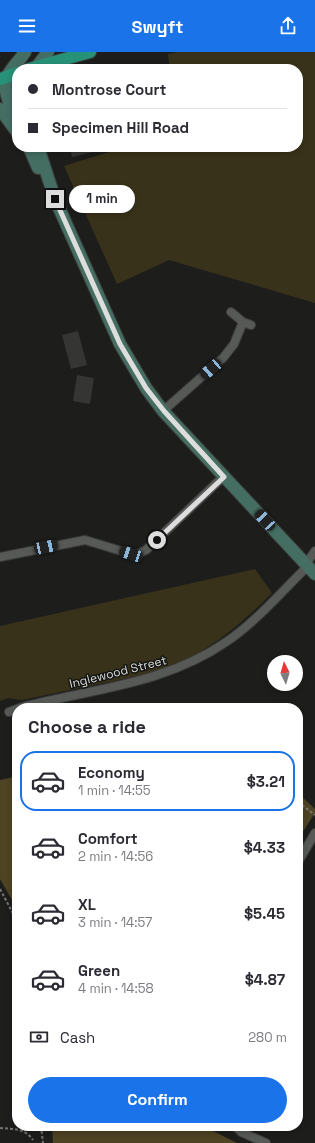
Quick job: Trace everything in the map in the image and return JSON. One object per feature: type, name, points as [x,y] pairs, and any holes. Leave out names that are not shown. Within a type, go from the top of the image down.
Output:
[{"type":"highway","points":[[47,64],[85,53]]},
{"type":"main road","points":[[16,64],[25,52]]},
{"type":"main road","points":[[37,64],[48,52]]},
{"type":"main road","points":[[8,76],[6,91],[12,107]]},
{"type":"main road","points":[[0,109],[12,125]]},
{"type":"main road","points":[[31,152],[45,183],[55,199]]},
{"type":"main road","points":[[40,152],[55,199],[120,344],[146,388],[164,411],[309,568]]},
{"type":"street","points":[[164,411],[223,358],[234,344],[247,324],[231,312]]},
{"type":"street","points":[[0,557],[85,540],[131,554],[138,554],[146,550],[224,477]]},
{"type":"street","name":"Inglewood Street","points":[[41,703],[158,676],[192,662],[238,633],[309,568],[315,551]]},
{"type":"street","points":[[303,853],[315,833]]},
{"type":"street","points":[[240,1131],[266,1143]]},
{"type":"path","points":[[303,806],[315,815]]},
{"type":"path","points":[[0,889],[12,912]]},
{"type":"path","points":[[0,1128],[12,1129]]},
{"type":"path","points":[[23,1131],[28,1134],[33,1140]]},
{"type":"path","points":[[42,1131],[43,1143]]},
{"type":"shaded area","points":[[178,52],[315,52],[315,303],[169,260],[117,284],[64,166],[109,152],[303,152],[303,64],[169,64],[168,54]]},
{"type":"shaded area","points":[[255,569],[272,593],[251,614],[228,633],[204,650],[191,657],[161,670],[144,674],[22,700],[8,698],[0,701],[0,626]]},
{"type":"shaded area","points":[[12,777],[12,900],[0,879],[0,780]]},
{"type":"shaded area","points":[[303,798],[315,809],[315,813],[303,831]]},
{"type":"shaded area","points":[[52,1131],[213,1131],[237,1143],[53,1143]]},
{"type":"building","points":[[71,152],[93,152],[72,157]]},
{"type":"building","points":[[78,331],[87,365],[71,369],[62,335]]},
{"type":"building","points":[[77,375],[94,378],[90,404],[73,401]]},
{"type":"route","points":[[55,199],[120,344],[146,388],[164,411],[224,477],[157,540]]}]
